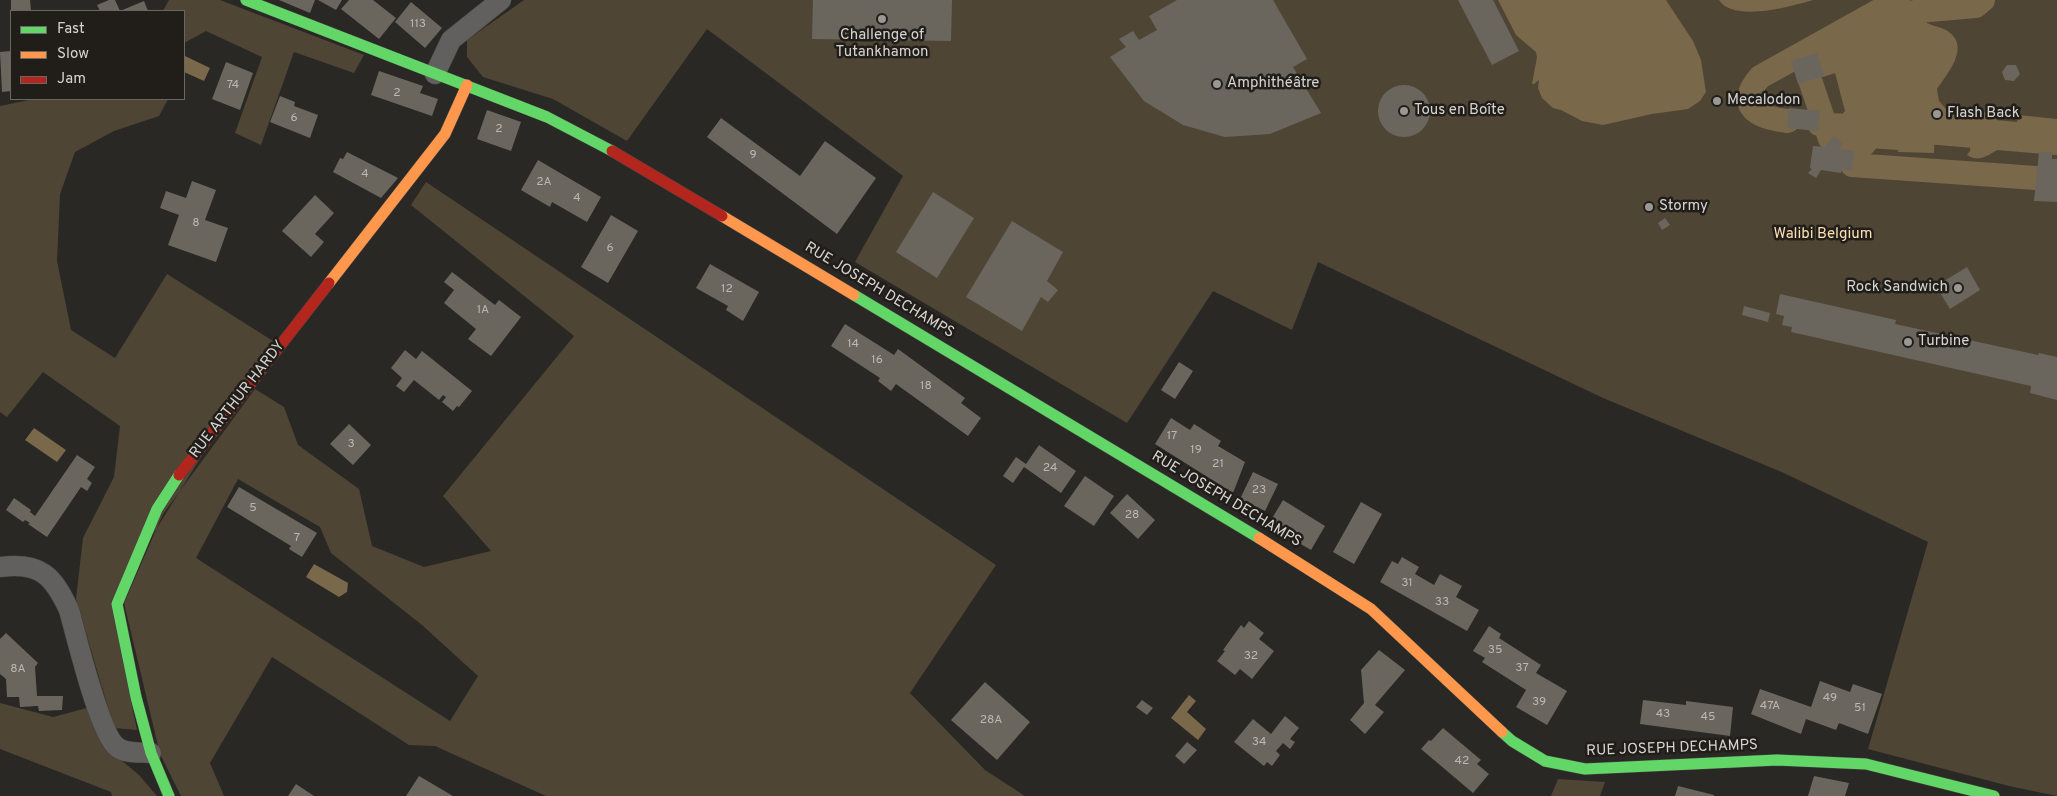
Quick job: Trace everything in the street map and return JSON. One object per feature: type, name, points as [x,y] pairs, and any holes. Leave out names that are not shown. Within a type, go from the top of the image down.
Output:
[{"type":"street","name":"RUE JOSEPH DECHAMPS","points":[[246,0],[546,117],[622,156],[1301,563],[1371,609],[1512,741],[1545,761],[1585,769],[1777,760],[1866,764],[1994,796]]},
{"type":"street","points":[[435,74],[451,40],[502,0]]},
{"type":"street","name":"RUE ARTHUR HARDY","points":[[169,796],[150,753],[136,697],[117,604],[158,509],[183,470],[445,134],[467,85]]},
{"type":"street","points":[[0,567],[24,565],[34,568],[50,578],[69,610],[97,706],[110,741],[122,750],[150,753]]},
{"type":"green space","points":[[169,0],[220,0],[364,55],[354,73],[294,52],[261,145],[235,133],[262,57],[206,31],[185,42],[185,10],[164,10]]},
{"type":"green space","name":"Walibi Belgium","points":[[524,0],[2057,0],[2057,796],[2009,786],[1868,749],[1928,542],[1784,473],[1603,398],[1318,262],[1292,330],[1213,291],[1127,423],[855,262],[903,176],[707,29],[627,141],[553,99],[483,77],[467,57],[467,40]]},
{"type":"green space","points":[[29,100],[167,100],[159,116],[114,131],[75,152],[60,194],[57,261],[71,330],[115,358],[167,274],[273,341],[111,602],[137,730],[114,728],[76,599],[83,538],[114,477],[120,426],[43,372],[7,417],[0,412],[0,106]]},
{"type":"green space","points":[[426,182],[996,565],[910,693],[985,770],[1025,796],[546,796],[435,746],[409,745],[272,657],[210,763],[224,796],[181,796],[160,754],[124,603],[163,514],[255,389],[284,407],[298,445],[359,489],[372,546],[424,567],[491,551],[443,496],[574,336],[411,205]],"holes":[[[238,479],[320,527],[331,553],[422,625],[478,676],[450,721],[196,558]]]},
{"type":"green space","points":[[0,703],[53,717],[87,708],[102,744],[139,775],[157,796],[112,796],[111,792],[0,749]]},
{"type":"green space","points":[[1558,779],[1605,782],[1600,796],[1551,796]]},
{"type":"shaded area","points":[[1498,0],[1666,0],[1693,41],[1701,60],[1706,92],[1700,101],[1688,109],[1652,114],[1603,125],[1582,121],[1553,108],[1542,98],[1538,88],[1539,80],[1532,84],[1537,57],[1536,52],[1516,35]]},
{"type":"shaded area","points":[[1719,0],[1813,0],[1778,9],[1750,12],[1737,11],[1726,7]]},
{"type":"shaded area","points":[[1905,0],[1932,2],[1933,9],[1925,13],[1927,23],[1946,30],[1954,36],[1957,43],[1957,51],[1952,67],[1937,89],[1939,101],[1947,110],[1997,113],[1996,120],[2017,122],[2019,115],[2057,119],[2057,148],[2010,146],[1999,149],[1984,157],[1973,158],[1967,155],[1970,151],[1972,130],[1935,124],[1934,153],[1898,152],[1898,150],[1869,148],[1867,154],[1862,155],[1852,150],[1850,130],[1830,54],[1832,45],[1838,36],[1834,25],[1839,23],[1849,36],[1860,34],[1907,4]]},
{"type":"shaded area","points":[[185,56],[210,68],[204,81],[185,72]]},
{"type":"shaded area","points":[[34,428],[66,450],[57,462],[25,440]]},
{"type":"shaded area","points":[[314,564],[348,583],[347,592],[339,597],[306,577]]},
{"type":"shaded area","points":[[1189,695],[1196,701],[1187,712],[1206,729],[1198,740],[1171,718]]},
{"type":"building","points":[[11,0],[30,0],[31,10],[11,10]]},
{"type":"building","points":[[109,0],[115,0],[120,10],[100,10],[97,5]]},
{"type":"building","points":[[279,0],[315,0],[310,13]]},
{"type":"building","points":[[318,0],[342,0],[336,10]]},
{"type":"building","points":[[349,0],[373,0],[396,18],[379,39],[341,9]]},
{"type":"building","name":"Challenge of Tutankhamon","points":[[813,0],[952,0],[951,41],[812,39]]},
{"type":"building","name":"Amphithéâtre","points":[[1177,0],[1273,0],[1307,59],[1293,67],[1321,113],[1270,134],[1225,137],[1183,125],[1144,101],[1110,57],[1126,47],[1119,39],[1133,31],[1139,40],[1157,30],[1149,16]]},
{"type":"building","points":[[1458,0],[1493,0],[1519,51],[1492,65]]},
{"type":"building","points":[[144,1],[148,10],[122,10]]},
{"type":"building","points":[[411,2],[442,28],[425,48],[395,22]]},
{"type":"building","points":[[10,51],[10,91],[2,92],[0,52]]},
{"type":"building","points":[[1817,53],[1824,76],[1798,84],[1791,61]]},
{"type":"building","points":[[226,62],[253,73],[240,110],[212,99]]},
{"type":"building","points":[[2007,65],[2016,65],[2020,74],[2014,81],[2005,80],[2002,72]]},
{"type":"building","points":[[379,71],[423,86],[420,93],[438,99],[432,116],[371,95]]},
{"type":"building","name":"Tous en Boîte","points":[[1399,85],[1409,85],[1423,92],[1430,106],[1430,116],[1423,130],[1409,137],[1399,137],[1389,133],[1382,126],[1378,116],[1378,106],[1382,96],[1389,89]]},
{"type":"building","points":[[280,96],[295,102],[294,106],[318,115],[310,138],[270,122]]},
{"type":"building","points":[[1789,108],[1820,111],[1818,131],[1787,128]]},
{"type":"building","points":[[487,110],[521,122],[511,151],[477,139]]},
{"type":"building","points":[[721,118],[800,176],[825,141],[876,178],[837,234],[707,137]]},
{"type":"building","points":[[1834,136],[1843,144],[1839,149],[1854,151],[1852,171],[1842,169],[1841,173],[1821,170],[1816,178],[1808,173],[1812,169],[1810,168],[1813,146],[1825,147]]},
{"type":"building","points":[[347,152],[398,178],[381,198],[333,172],[340,158],[343,159]]},
{"type":"building","points":[[2039,152],[2052,152],[2052,159],[2057,159],[2057,202],[2034,201]]},
{"type":"building","points":[[538,160],[601,197],[587,222],[552,202],[550,207],[521,190]]},
{"type":"building","points":[[192,181],[216,190],[205,220],[228,228],[216,262],[168,245],[179,215],[160,208],[166,191],[186,198]]},
{"type":"building","points":[[933,192],[974,218],[937,278],[896,252]]},
{"type":"building","points":[[315,195],[334,213],[315,234],[324,242],[311,257],[282,231]]},
{"type":"building","points":[[611,215],[638,231],[608,283],[581,267]]},
{"type":"building","points":[[1665,218],[1670,225],[1662,230],[1658,223]]},
{"type":"building","points":[[1012,221],[1063,252],[1047,281],[1058,290],[1048,302],[1041,297],[1022,331],[966,297]]},
{"type":"building","points":[[710,264],[759,292],[743,321],[726,310],[728,306],[696,288]]},
{"type":"building","name":"Rock Sandwich","points":[[1967,267],[1980,290],[1950,309],[1936,286]]},
{"type":"building","points":[[452,272],[495,305],[499,300],[521,317],[491,356],[468,339],[476,329],[444,303],[454,290],[444,282]]},
{"type":"building","name":"Turbine","points":[[1780,294],[1896,320],[1895,324],[2038,355],[2039,353],[2057,357],[2057,400],[2030,393],[2031,386],[1791,332],[1792,327],[1782,325],[1784,316],[1776,314]]},
{"type":"building","points":[[1744,306],[1770,313],[1768,322],[1742,315]]},
{"type":"building","points":[[845,324],[894,355],[898,349],[965,398],[961,403],[981,418],[968,436],[896,384],[891,391],[878,381],[880,378],[831,346]]},
{"type":"building","points":[[405,350],[416,359],[422,351],[472,391],[459,407],[457,406],[453,411],[442,402],[446,397],[443,395],[439,400],[414,380],[404,392],[396,386],[402,378],[391,368]]},
{"type":"building","points":[[1179,362],[1193,371],[1175,399],[1161,390]]},
{"type":"building","points":[[1171,418],[1190,430],[1194,424],[1221,441],[1218,446],[1245,462],[1233,493],[1155,444]]},
{"type":"building","points":[[349,424],[371,445],[353,465],[330,444]]},
{"type":"building","points":[[1039,445],[1076,471],[1061,493],[1024,467],[1013,483],[1003,476],[1016,457],[1026,464]]},
{"type":"building","points":[[77,455],[95,467],[87,479],[92,483],[87,491],[81,487],[47,537],[28,524],[30,523],[25,520],[23,522],[6,510],[14,498],[31,510],[30,512],[35,516]]},
{"type":"building","points":[[1253,472],[1278,484],[1265,511],[1240,499]]},
{"type":"building","points":[[1085,476],[1114,496],[1094,526],[1064,506]]},
{"type":"building","points":[[239,487],[317,533],[302,557],[289,549],[291,546],[227,507]]},
{"type":"building","points":[[1127,494],[1155,520],[1138,539],[1110,513]]},
{"type":"building","points":[[1283,500],[1325,526],[1311,550],[1268,525]]},
{"type":"building","points":[[1361,502],[1382,514],[1354,564],[1333,552]]},
{"type":"building","points":[[1402,557],[1419,567],[1415,574],[1434,585],[1440,574],[1462,586],[1456,597],[1479,610],[1467,631],[1380,582],[1392,561],[1398,564]]},
{"type":"building","points":[[1249,621],[1264,633],[1259,639],[1274,651],[1252,679],[1240,669],[1235,675],[1217,661],[1241,625],[1244,628]]},
{"type":"building","points":[[1489,626],[1501,634],[1499,638],[1541,665],[1536,673],[1567,691],[1547,725],[1516,707],[1526,690],[1482,662],[1485,658],[1473,651]]},
{"type":"building","points":[[6,633],[38,663],[35,667],[37,696],[63,696],[62,710],[39,711],[38,706],[20,707],[19,697],[7,697],[6,679],[0,674],[0,639]]},
{"type":"building","points":[[1379,650],[1405,670],[1375,705],[1384,712],[1365,734],[1350,720],[1364,703],[1361,670]]},
{"type":"building","points":[[1820,681],[1850,692],[1853,684],[1882,694],[1868,734],[1839,723],[1836,730],[1806,719],[1801,734],[1751,714],[1760,689],[1811,707]]},
{"type":"building","points":[[985,682],[1030,722],[997,760],[951,720]]},
{"type":"building","points":[[1142,700],[1153,708],[1147,715],[1136,707]]},
{"type":"building","points":[[1643,700],[1686,705],[1686,701],[1733,707],[1730,736],[1640,724]]},
{"type":"building","points":[[1285,716],[1299,728],[1290,739],[1295,742],[1290,749],[1283,743],[1276,751],[1280,755],[1272,766],[1267,762],[1264,766],[1234,742],[1253,719],[1271,734]]},
{"type":"building","points":[[1443,728],[1481,760],[1477,764],[1489,774],[1473,793],[1421,749]]},
{"type":"building","points":[[1187,742],[1197,750],[1184,764],[1175,756]]},
{"type":"building","points":[[419,776],[453,796],[406,796]]},
{"type":"building","points":[[1814,776],[1849,783],[1845,796],[1808,796]]},
{"type":"building","points":[[296,784],[314,796],[288,796]]},
{"type":"building","points":[[1678,786],[1714,795],[1714,796],[1675,796]]},
{"type":"waterway","points":[[1788,121],[1768,117],[1753,109],[1749,96],[1760,77],[1898,0]]},
{"type":"waterway","points":[[1908,22],[1918,11],[1976,6],[1983,0]]},
{"type":"waterway","points":[[1821,65],[1862,52]]},
{"type":"waterway","points":[[1810,80],[1830,139]]},
{"type":"waterway","points":[[1838,140],[1869,99]]},
{"type":"waterway","points":[[1819,124],[1860,127]]},
{"type":"waterway","points":[[1840,148],[1853,150],[1861,147],[1873,130]]},
{"type":"waterway","points":[[1903,130],[2057,143]]},
{"type":"waterway","points":[[1852,165],[2036,178]]},
{"type":"traffic: fast","points":[[246,0],[547,117],[612,151]]},
{"type":"traffic: fast","points":[[854,295],[1259,538]]},
{"type":"traffic: fast","points":[[169,796],[151,753],[136,697],[117,604],[157,509],[179,475]]},
{"type":"traffic: fast","points":[[1502,732],[1512,741],[1545,761],[1585,769],[1777,760],[1866,764],[1994,796]]},
{"type":"traffic: slow","points":[[329,283],[445,134],[467,85]]},
{"type":"traffic: slow","points":[[722,216],[854,295]]},
{"type":"traffic: slow","points":[[1259,538],[1371,609],[1502,732]]},
{"type":"traffic: jam","points":[[612,151],[722,216]]},
{"type":"traffic: jam","points":[[179,475],[329,283]]},
{"type":"place","name":"Challenge of Tutankhamon","points":[[882,19]]},
{"type":"place","name":"Amphithéâtre","points":[[1217,84]]},
{"type":"place","name":"Mecalodon","points":[[1717,101]]},
{"type":"place","name":"Tous en Boîte","points":[[1404,111]]},
{"type":"place","name":"Flash Back","points":[[1937,114]]},
{"type":"place","name":"Stormy","points":[[1649,207]]},
{"type":"place","name":"Rock Sandwich","points":[[1958,288]]},
{"type":"place","name":"Turbine","points":[[1908,342]]}]
